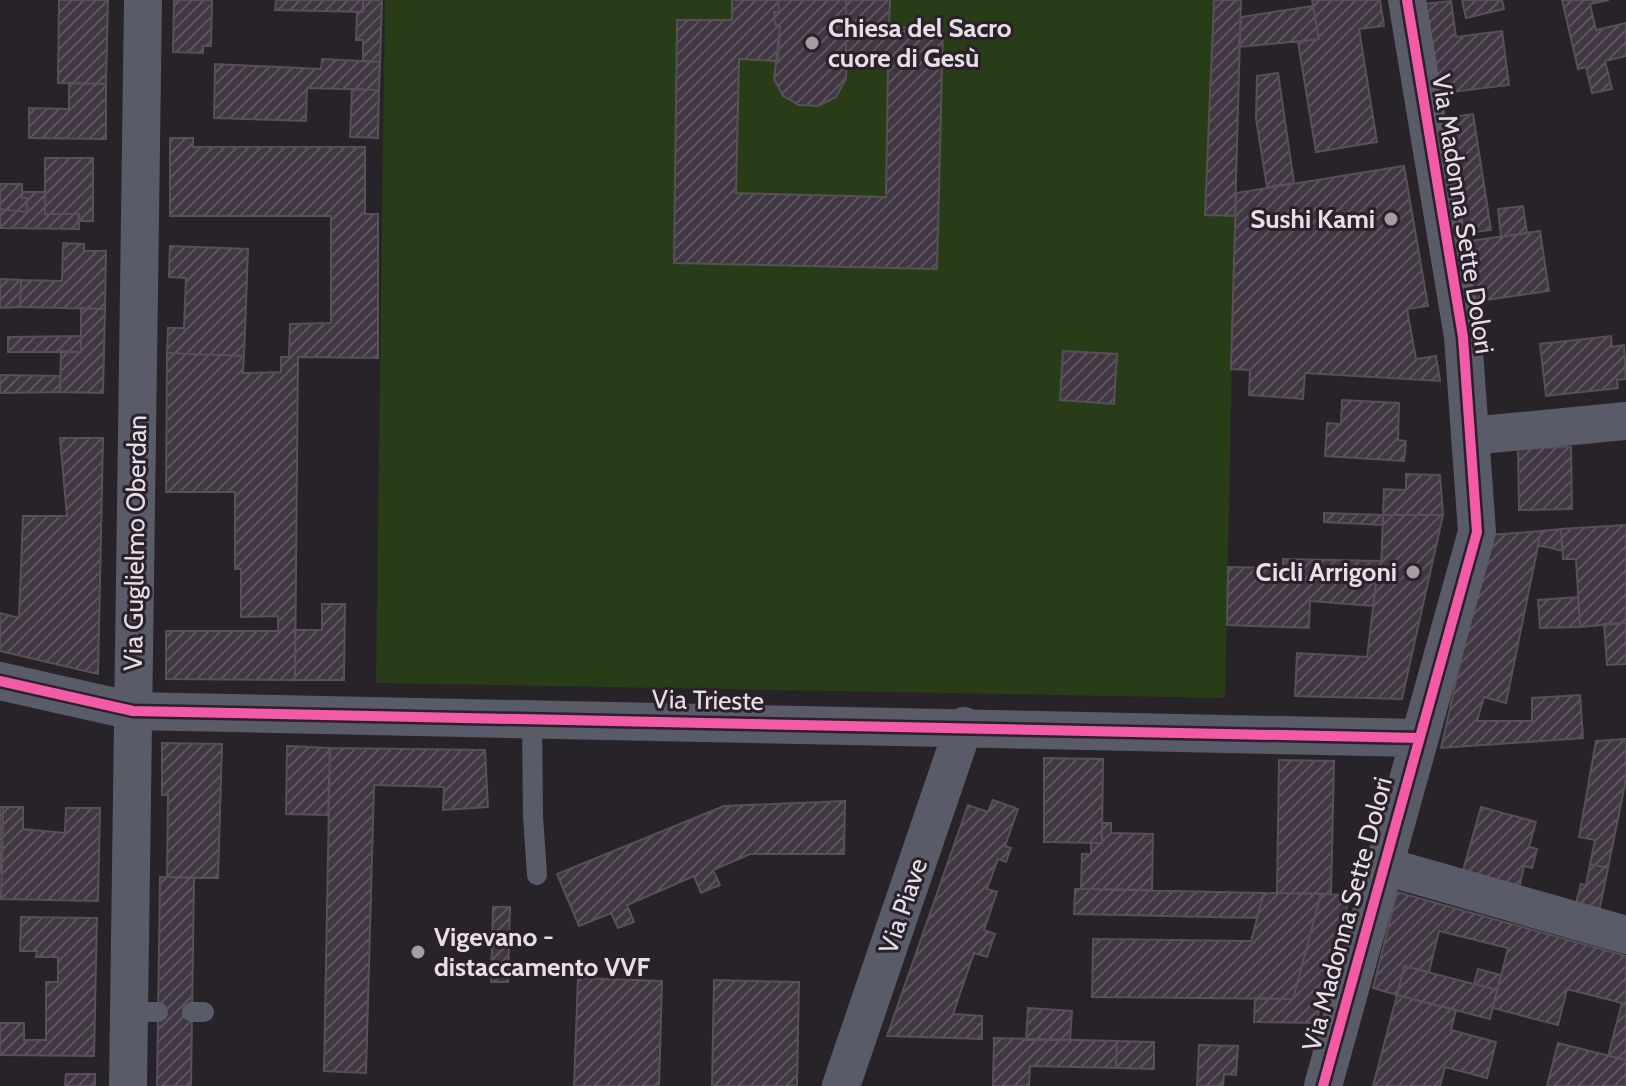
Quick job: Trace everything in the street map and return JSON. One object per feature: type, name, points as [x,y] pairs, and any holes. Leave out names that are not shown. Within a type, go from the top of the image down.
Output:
[{"type":"street","name":"Via Guglielmo Oberdan","points":[[128,1086],[143,1012],[133,711],[143,0]]},
{"type":"street","name":"Via Madonna Sette Dolori","points":[[1323,1086],[1477,532],[1463,337],[1407,0]]},
{"type":"street","points":[[1470,436],[1626,421]]},
{"type":"street","name":"Via Trieste","points":[[0,681],[133,711],[964,726],[1419,738]]},
{"type":"street","name":"Via Piave","points":[[841,1086],[964,726]]},
{"type":"street","points":[[1384,866],[1626,935]]},
{"type":"lane","points":[[532,719],[537,875]]},
{"type":"green space","points":[[385,0],[732,0],[732,20],[677,20],[674,263],[936,269],[943,29],[889,27],[890,0],[1214,0],[1205,214],[1235,216],[1225,698],[376,683]]},
{"type":"green space","points":[[739,59],[778,61],[775,78],[780,92],[788,100],[810,106],[832,99],[841,90],[846,79],[846,60],[888,63],[886,197],[736,193]]},
{"type":"building","points":[[59,0],[108,0],[106,84],[58,83]]},
{"type":"building","points":[[174,0],[212,0],[211,46],[203,46],[203,53],[173,52]]},
{"type":"building","points":[[276,0],[363,0],[363,12],[275,10]]},
{"type":"building","points":[[363,0],[382,0],[380,62],[363,61],[363,40],[356,40],[357,12],[363,12]]},
{"type":"building","points":[[732,0],[778,0],[779,12],[774,12],[775,24],[780,26],[778,61],[739,59],[736,193],[886,197],[888,63],[846,60],[846,0],[890,0],[889,27],[943,29],[937,269],[674,263],[677,20],[732,20]]},
{"type":"building","name":"Chiesa del Sacro cuore di Gesù","points":[[778,0],[846,0],[846,79],[836,97],[818,106],[799,105],[783,96],[774,79],[780,26],[775,24],[774,12],[779,12]]},
{"type":"building","points":[[1214,0],[1241,0],[1235,216],[1205,215]]},
{"type":"building","points":[[1312,0],[1380,0],[1384,26],[1359,29],[1377,142],[1316,152],[1298,42],[1319,39]]},
{"type":"building","points":[[1462,0],[1502,0],[1504,9],[1466,18]]},
{"type":"building","points":[[1562,0],[1609,0],[1590,4],[1596,30],[1626,23],[1626,56],[1605,61],[1612,89],[1592,93],[1586,67],[1578,69]]},
{"type":"building","points":[[1451,1],[1456,37],[1502,31],[1509,85],[1436,94],[1425,4]]},
{"type":"building","points":[[1313,6],[1319,39],[1239,47],[1241,17]]},
{"type":"building","points":[[322,59],[380,62],[379,90],[307,88],[306,121],[214,118],[215,64],[321,69]]},
{"type":"building","points":[[1278,73],[1294,183],[1267,187],[1256,119],[1257,76]]},
{"type":"building","points":[[69,83],[106,84],[106,139],[29,138],[29,108],[69,109]]},
{"type":"building","points":[[352,89],[379,90],[378,138],[350,137]]},
{"type":"building","points":[[1473,114],[1491,230],[1460,234],[1442,118]]},
{"type":"building","points":[[170,138],[193,138],[193,147],[365,147],[365,214],[378,214],[378,358],[298,357],[295,680],[166,679],[166,631],[278,631],[278,616],[241,617],[241,569],[235,569],[235,492],[166,492],[167,353],[244,356],[243,373],[281,372],[281,357],[289,357],[290,324],[331,323],[331,216],[170,216]]},
{"type":"building","points":[[45,158],[93,158],[93,221],[78,221],[79,214],[45,214]]},
{"type":"building","points":[[1404,166],[1428,306],[1407,309],[1416,359],[1436,356],[1440,381],[1305,373],[1303,399],[1249,395],[1250,370],[1231,369],[1236,193]]},
{"type":"building","points":[[0,184],[22,184],[22,198],[27,198],[27,212],[0,209]]},
{"type":"building","points":[[22,192],[45,192],[45,214],[79,214],[79,229],[0,228],[0,209],[27,212],[27,198],[22,198]]},
{"type":"building","points":[[1523,206],[1527,233],[1501,237],[1498,209]]},
{"type":"building","points":[[1540,231],[1549,291],[1471,302],[1462,242]]},
{"type":"building","points":[[63,243],[84,244],[84,251],[106,251],[105,309],[20,307],[21,280],[62,281]]},
{"type":"building","points":[[170,246],[248,249],[244,356],[167,353],[168,328],[184,328],[186,278],[169,277]]},
{"type":"building","points":[[0,279],[21,280],[20,307],[0,308]]},
{"type":"building","points":[[81,308],[105,309],[103,393],[60,392],[61,351],[81,352]]},
{"type":"building","points":[[81,336],[81,352],[8,352],[8,337]]},
{"type":"building","points":[[1611,336],[1612,347],[1624,345],[1626,379],[1617,380],[1618,388],[1546,396],[1540,344]]},
{"type":"building","points":[[1063,351],[1117,354],[1114,404],[1060,400]]},
{"type":"building","points":[[0,375],[60,376],[60,392],[0,393]]},
{"type":"building","points":[[1342,400],[1399,403],[1398,440],[1406,441],[1404,461],[1325,456],[1327,423],[1341,424]]},
{"type":"building","points":[[60,438],[103,438],[98,674],[0,651],[0,613],[19,618],[23,516],[67,516]]},
{"type":"building","points":[[1571,447],[1572,509],[1519,510],[1518,448]]},
{"type":"building","points":[[1406,474],[1440,475],[1443,515],[1383,515],[1384,489],[1406,490]]},
{"type":"building","points":[[1324,513],[1383,515],[1383,525],[1324,522]]},
{"type":"building","points":[[1383,515],[1443,515],[1402,699],[1295,696],[1297,653],[1367,657],[1376,584],[1369,577],[1372,570],[1381,571]]},
{"type":"building","points":[[1626,525],[1626,623],[1580,627],[1576,559],[1563,559],[1561,529]]},
{"type":"building","points":[[1561,529],[1563,551],[1538,545],[1541,531]]},
{"type":"building","points":[[1541,531],[1506,703],[1484,697],[1477,721],[1532,721],[1532,698],[1580,695],[1583,738],[1441,748],[1489,535]]},
{"type":"building","points":[[1283,559],[1381,561],[1381,571],[1372,570],[1369,577],[1376,584],[1373,606],[1310,601],[1309,628],[1227,625],[1228,567],[1283,568]]},
{"type":"building","points":[[1578,597],[1580,627],[1540,628],[1538,600]]},
{"type":"building","points":[[322,604],[345,604],[344,680],[295,680],[295,630],[322,630]]},
{"type":"building","points":[[1626,623],[1626,664],[1607,665],[1604,624]]},
{"type":"building","points":[[1626,739],[1626,779],[1608,868],[1590,864],[1595,840],[1579,837],[1596,741]]},
{"type":"building","points":[[162,743],[222,744],[218,878],[167,877],[168,795],[162,795]]},
{"type":"building","points":[[287,746],[330,748],[328,815],[286,814]]},
{"type":"building","points":[[330,748],[485,750],[488,807],[443,810],[444,787],[374,785],[366,1073],[324,1071]]},
{"type":"building","points":[[1044,758],[1103,759],[1102,843],[1044,842]]},
{"type":"building","points":[[1279,760],[1334,761],[1331,894],[1277,893]]},
{"type":"building","points":[[993,800],[1018,809],[1005,846],[1011,848],[1006,862],[998,859],[987,889],[997,892],[984,930],[995,934],[987,957],[974,953],[953,1014],[982,1016],[982,1039],[887,1036],[968,805],[988,812]]},
{"type":"building","points":[[845,801],[844,854],[750,854],[713,870],[720,885],[701,893],[694,876],[627,905],[634,922],[618,928],[611,913],[579,926],[557,874],[724,806]]},
{"type":"building","points":[[0,807],[3,807],[2,873],[0,873]]},
{"type":"building","points":[[3,807],[23,807],[23,829],[65,833],[66,808],[100,808],[98,901],[1,899]]},
{"type":"building","points":[[1481,807],[1536,822],[1529,847],[1537,849],[1532,868],[1524,866],[1519,889],[1462,874]]},
{"type":"building","points":[[1102,823],[1111,823],[1111,833],[1153,834],[1152,890],[1081,889],[1082,854],[1091,854],[1091,843],[1102,843]]},
{"type":"building","points":[[1590,864],[1608,868],[1599,912],[1575,907],[1581,884],[1586,885]]},
{"type":"building","points":[[160,877],[194,878],[191,1086],[157,1086]]},
{"type":"building","points":[[1075,889],[1264,893],[1257,918],[1074,914]]},
{"type":"building","points":[[1397,892],[1626,956],[1626,1060],[1608,1056],[1622,1003],[1567,989],[1558,1025],[1493,1008],[1508,948],[1439,931],[1429,972],[1404,966],[1397,995],[1373,988]]},
{"type":"building","points":[[1264,893],[1321,894],[1293,999],[1092,997],[1093,939],[1251,941]]},
{"type":"building","points":[[1321,894],[1350,895],[1316,1023],[1254,1022],[1255,998],[1293,999]]},
{"type":"building","points":[[493,907],[510,907],[508,982],[491,982]]},
{"type":"building","points":[[21,917],[97,918],[94,1056],[0,1055],[0,1023],[24,1023],[24,1040],[46,1040],[46,982],[58,982],[58,957],[36,957],[37,951],[20,951]]},
{"type":"building","points":[[1404,966],[1497,990],[1490,1019],[1397,995]]},
{"type":"building","points":[[1478,969],[1501,975],[1497,990],[1474,984]]},
{"type":"building","points":[[578,978],[662,981],[659,1086],[574,1086]]},
{"type":"building","points":[[714,980],[799,982],[797,1086],[712,1086]]},
{"type":"building","points":[[1397,995],[1456,1010],[1451,1030],[1496,1042],[1487,1078],[1445,1067],[1440,1086],[1373,1086]]},
{"type":"building","points":[[1028,1008],[1072,1011],[1070,1040],[1026,1040]]},
{"type":"building","points":[[994,1038],[1117,1041],[1116,1068],[1030,1066],[1029,1086],[993,1086]]},
{"type":"building","points":[[1117,1041],[1154,1042],[1154,1069],[1116,1068]]},
{"type":"building","points":[[1558,1043],[1626,1060],[1626,1086],[1547,1086]]},
{"type":"building","points":[[1199,1045],[1238,1046],[1236,1075],[1224,1074],[1223,1086],[1197,1086]]},
{"type":"building","points":[[66,1074],[95,1074],[95,1086],[65,1086]]},
{"type":"cycle path","points":[[1323,1086],[1477,532],[1463,337],[1407,0]]},
{"type":"cycle path","points":[[0,681],[133,711],[1419,738]]},
{"type":"place","name":"Chiesa del Sacro cuore di Gesù","points":[[812,43]]},
{"type":"place","name":"Sushi Kami","points":[[1391,219]]},
{"type":"place","name":"Cicli Arrigoni","points":[[1413,572]]},
{"type":"place","name":"Vigevano - distaccamento VVF","points":[[418,952]]}]
